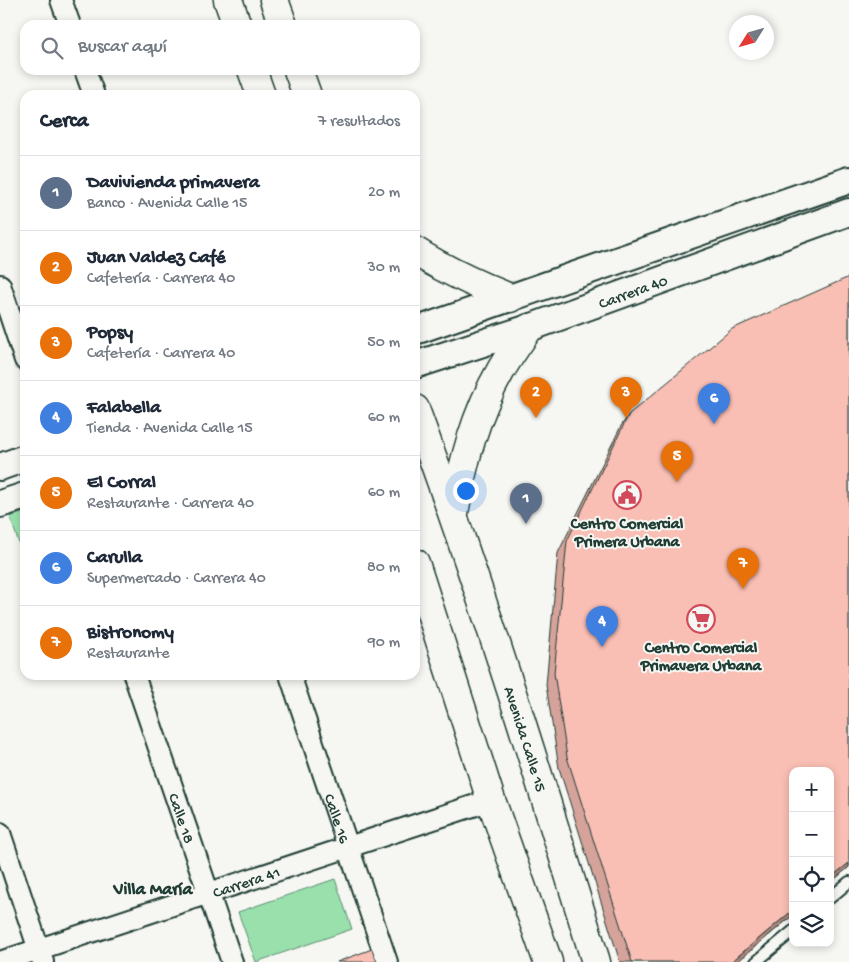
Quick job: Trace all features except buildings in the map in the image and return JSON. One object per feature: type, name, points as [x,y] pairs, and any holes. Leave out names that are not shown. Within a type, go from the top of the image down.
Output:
[{"type":"main road","points":[[228,0],[235,20]]},
{"type":"main road","points":[[274,0],[281,20]]},
{"type":"main road","points":[[254,75],[259,90]]},
{"type":"main road","points":[[300,75],[305,90]]},
{"type":"main road","points":[[420,254],[473,283],[510,298]]},
{"type":"main road","points":[[454,514],[463,464],[479,416],[501,370],[528,328]]},
{"type":"main road","name":"Avenida Calle 15","points":[[420,422],[454,514],[525,732],[596,962]]},
{"type":"main road","points":[[420,578],[491,800],[548,962]]},
{"type":"street","points":[[62,0],[68,20]]},
{"type":"street","points":[[87,75],[92,90]]},
{"type":"street","name":"Carrera 40","points":[[420,329],[849,180]]},
{"type":"street","name":"Carrera 40","points":[[420,364],[528,328],[849,212]]},
{"type":"street","points":[[0,285],[20,345]]},
{"type":"street","points":[[0,467],[20,460]]},
{"type":"street","points":[[0,504],[20,498]]},
{"type":"street","name":"Calle 18","points":[[136,680],[232,962]]},
{"type":"street","name":"Calle 16","points":[[292,680],[349,848],[381,953]]},
{"type":"street","name":"Carrera 41","points":[[0,962],[41,956],[209,894],[491,800]]},
{"type":"street","points":[[0,833],[41,956]]},
{"type":"lane","points":[[834,895],[849,882]]},
{"type":"lane","points":[[756,962],[789,934]]},
{"type":"green space","points":[[20,514],[20,546],[10,517]]},
{"type":"green space","points":[[335,879],[352,929],[256,962],[238,912]]},
{"type":"place","name":"Juan Valdez Café","points":[[536,418]]},
{"type":"place","name":"Popsy","points":[[626,418]]},
{"type":"place","name":"Carulla","points":[[714,424]]},
{"type":"place","name":"El Corral","points":[[677,482]]},
{"type":"place","name":"Centro Comercial Primera Urbana","points":[[627,495]]},
{"type":"place","name":"Davivienda primavera","points":[[526,524]]},
{"type":"place","name":"Bistronomy","points":[[743,589]]},
{"type":"place","name":"Centro Comercial Primavera Urbana","points":[[701,619]]},
{"type":"place","name":"Falabella","points":[[602,647]]},
{"type":"district","name":"Villa María","points":[[153,888]]}]
